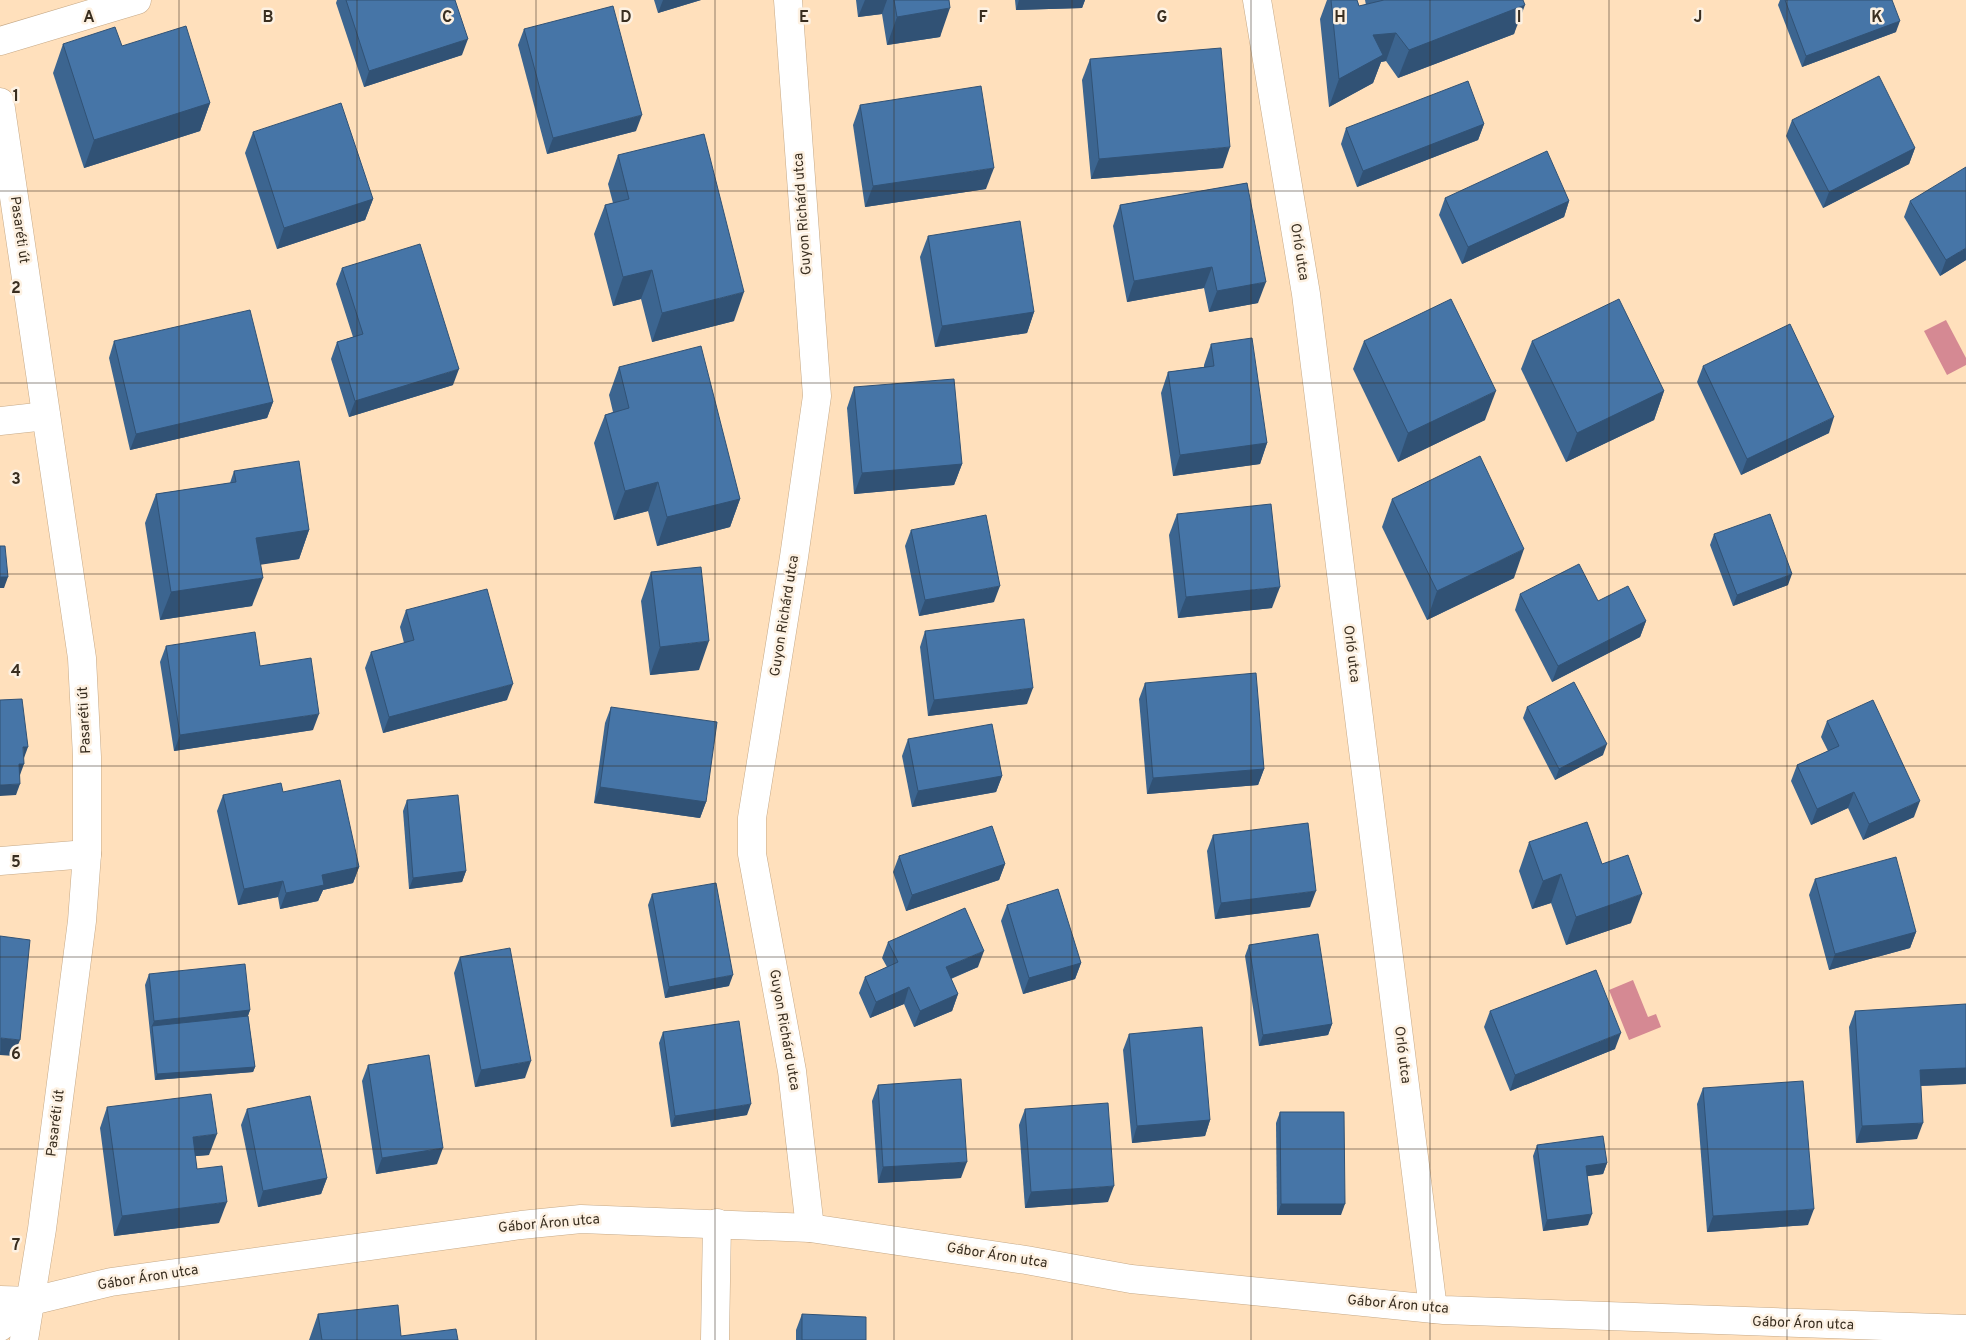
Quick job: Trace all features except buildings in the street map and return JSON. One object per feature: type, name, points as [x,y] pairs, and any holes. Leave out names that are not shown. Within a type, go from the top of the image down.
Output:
[{"type":"street","points":[[0,42],[137,0]]},
{"type":"street","name":"Guyon Richárd utca","points":[[788,0],[817,396],[794,557],[752,818],[752,854],[792,1071],[810,1228]]},
{"type":"street","name":"Orló utca","points":[[1257,0],[1306,294],[1433,1309]]},
{"type":"street","name":"Pasaréti út","points":[[0,102],[82,658],[87,757],[87,854],[75,983],[32,1302],[24,1340]]},
{"type":"street","points":[[0,420],[46,416]]},
{"type":"street","points":[[0,861],[87,854]]},
{"type":"street","name":"Gábor Áron utca","points":[[0,1300],[32,1302],[111,1282],[521,1225],[581,1219],[717,1222],[810,1228],[1026,1260],[1131,1279],[1433,1309],[1966,1329]]},
{"type":"street","points":[[715,1340],[717,1222]]},
{"type":"street","name":"Gábor Áron utca","points":[[0,1327],[32,1302]]},
{"type":"shaded area","points":[[1946,320],[1966,358],[1966,365],[1947,375],[1924,331]]},
{"type":"shaded area","points":[[1633,980],[1648,1017],[1656,1014],[1661,1027],[1629,1040],[1609,990]]}]
